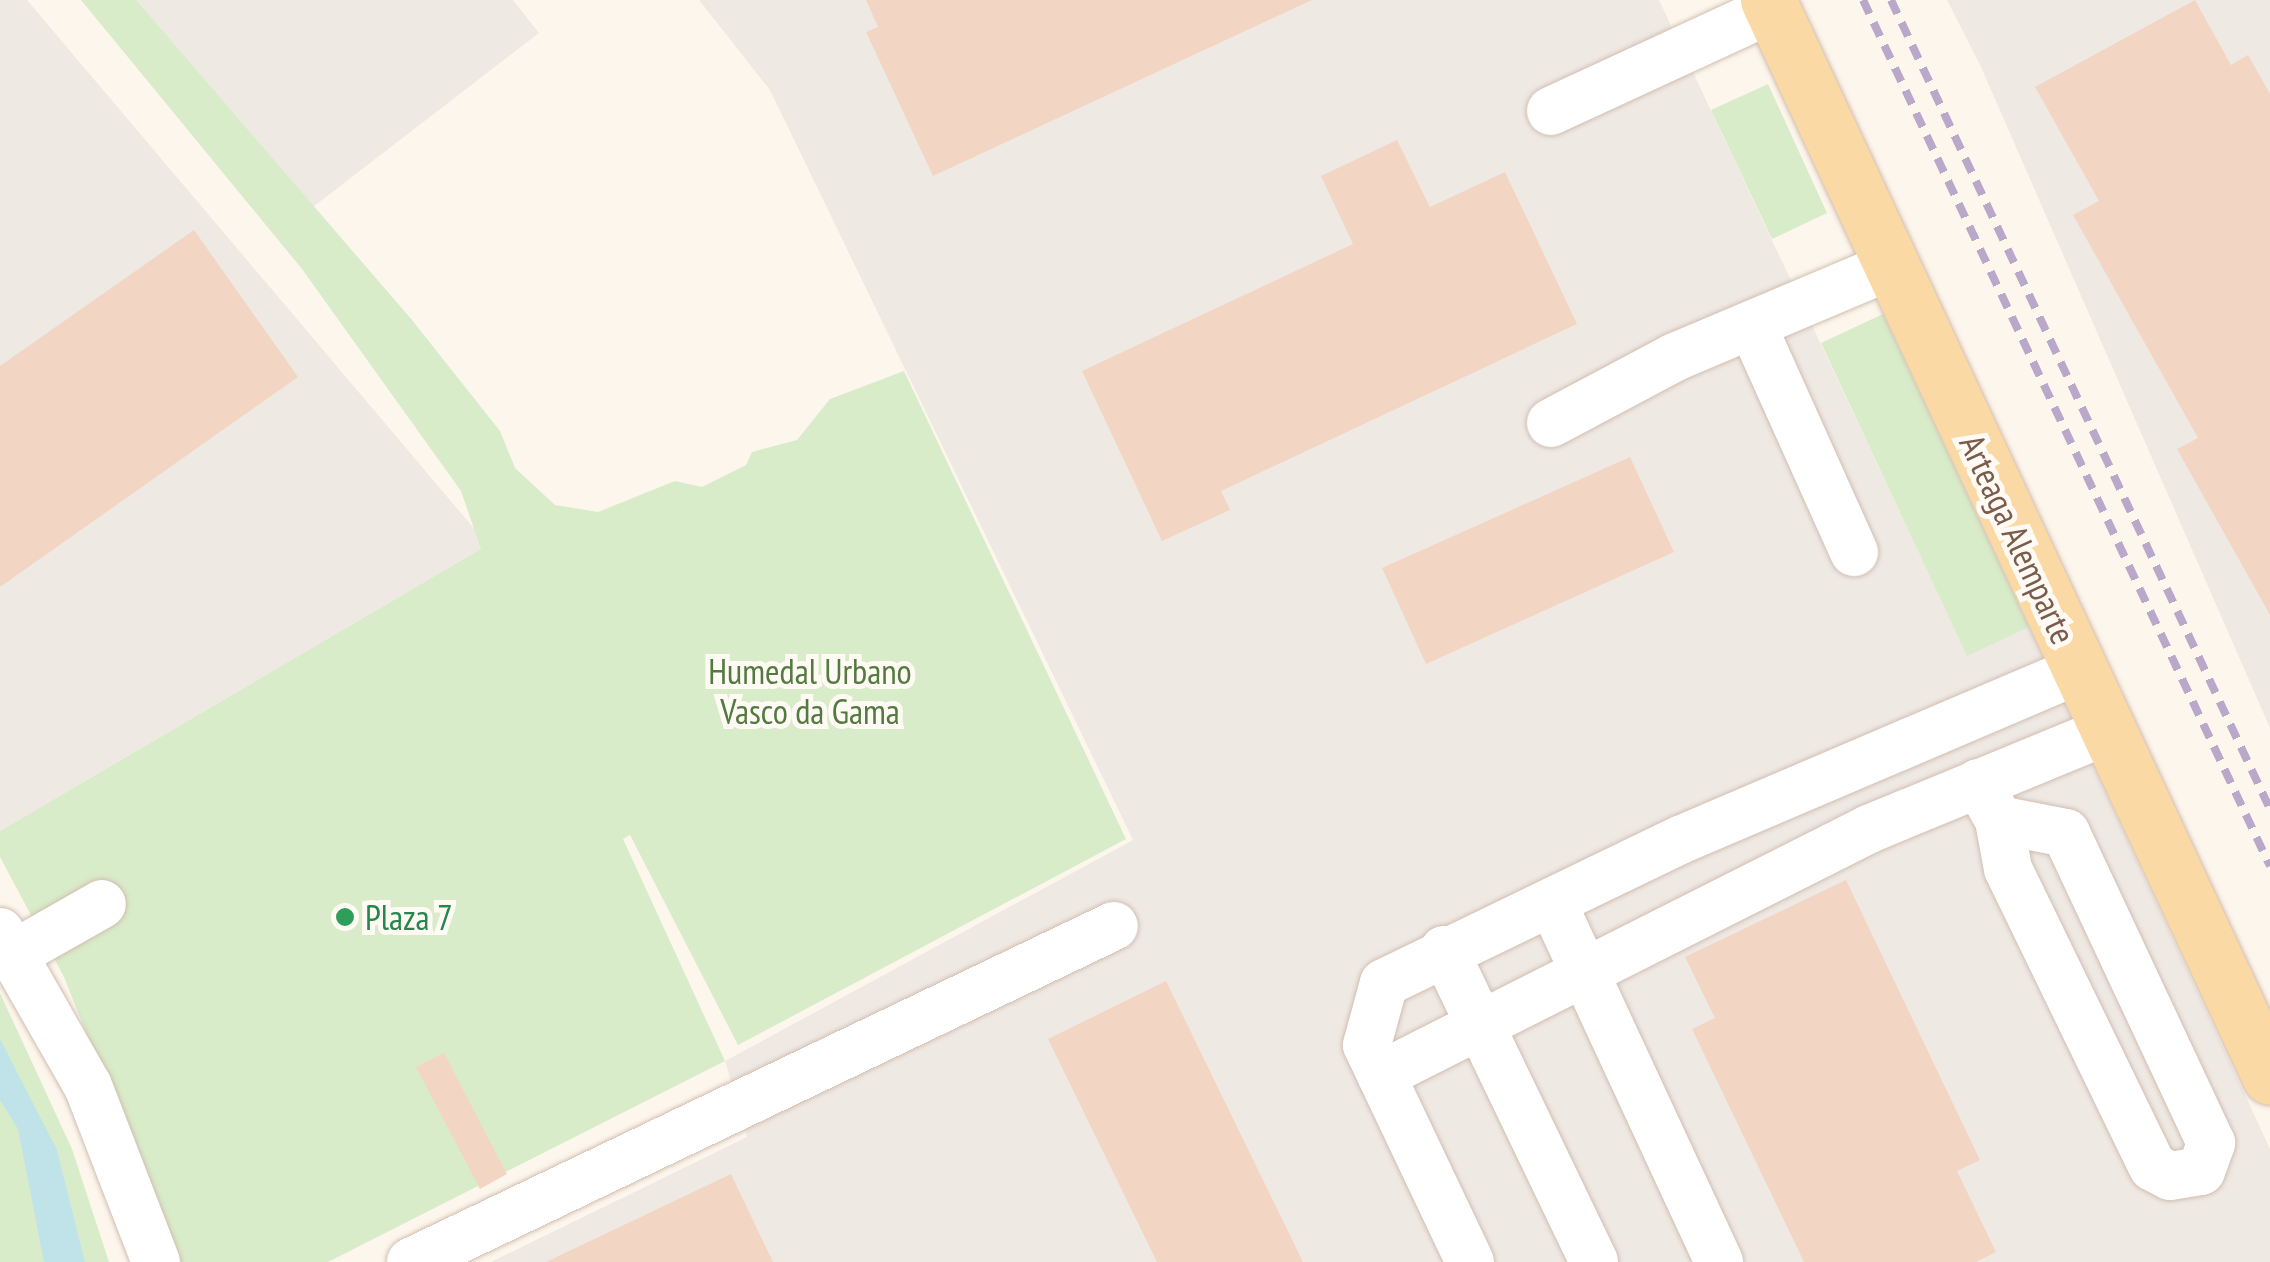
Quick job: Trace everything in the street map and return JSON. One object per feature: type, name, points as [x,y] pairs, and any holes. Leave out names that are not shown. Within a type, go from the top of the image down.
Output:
[{"type":"main road","name":"Arteaga Alemparte","points":[[1770,4],[2270,1077]]},
{"type":"street","points":[[1551,110],[1770,4]]},
{"type":"street","points":[[1551,423],[1752,325],[1890,266]]},
{"type":"street","points":[[1752,325],[1854,552]]},
{"type":"street","points":[[1470,1262],[1367,1045],[1384,983],[1444,950],[1838,770],[2079,670]]},
{"type":"street","points":[[1381,1076],[1480,1020],[1869,829],[1989,801],[2107,731]]},
{"type":"street","points":[[1838,770],[1869,829]]},
{"type":"street","points":[[1989,801],[2066,832],[2211,1143],[2200,1171],[2170,1176],[2153,1167],[2008,869],[1989,801]]},
{"type":"street","points":[[1552,902],[1719,1262]]},
{"type":"street","points":[[102,904],[7,943],[88,1086],[156,1262]]},
{"type":"street","points":[[410,1262],[1114,926]]},
{"type":"street","points":[[1444,950],[1594,1262]]},
{"type":"shaded area","points":[[0,0],[27,0],[488,545],[0,831]]},
{"type":"shaded area","points":[[131,0],[513,0],[539,33],[300,217]]},
{"type":"shaded area","points":[[699,0],[1659,0],[1967,655],[2029,627],[2270,1149],[2270,1262],[491,1262],[747,1137],[725,1061],[1133,840],[770,90]]},
{"type":"shaded area","points":[[1947,0],[2270,0],[2270,728],[1981,67]]},
{"type":"green space","name":"Humedal Urbano Vasco da Gama","points":[[81,0],[136,0],[412,320],[500,431],[515,468],[555,505],[598,512],[675,481],[702,487],[746,465],[752,452],[797,440],[830,399],[904,371],[1126,839],[738,1045],[630,835],[623,839],[725,1061],[328,1262],[177,1262],[64,977],[0,857],[0,831],[481,549],[461,491],[302,269]]},
{"type":"green space","points":[[1768,84],[1827,213],[1772,239],[1711,110]]},
{"type":"green space","points":[[1883,314],[2029,627],[1967,656],[1821,343]]},
{"type":"green space","points":[[0,993],[72,1149],[109,1262],[0,1262]]},
{"type":"water","points":[[0,1039],[57,1150],[85,1262],[44,1262],[18,1129],[0,1100]]},
{"type":"building","points":[[866,0],[1312,0],[933,176],[866,32],[878,27]]},
{"type":"building","points":[[2195,0],[2231,65],[2248,55],[2270,94],[2270,615],[2177,449],[2198,438],[2073,215],[2099,201],[2035,87]]},
{"type":"building","points":[[1397,140],[1430,207],[1505,172],[1577,324],[1221,491],[1230,510],[1162,541],[1082,371],[1353,244],[1321,176]]},
{"type":"building","points":[[194,230],[298,377],[0,587],[0,366]]},
{"type":"building","points":[[1630,457],[1674,552],[1426,664],[1382,568]]},
{"type":"building","points":[[1846,880],[1980,1160],[1957,1171],[1996,1252],[1976,1262],[1804,1262],[1692,1029],[1715,1018],[1685,957]]},
{"type":"building","points":[[1166,981],[1303,1262],[1157,1262],[1048,1039]]},
{"type":"building","points":[[444,1053],[507,1174],[480,1189],[416,1067]]},
{"type":"building","points":[[731,1174],[773,1262],[546,1262]]},
{"type":"railway","points":[[1863,0],[2270,866]]},
{"type":"railway","points":[[1891,0],[2270,809]]},
{"type":"place","name":"Plaza 7","points":[[345,917]]}]
